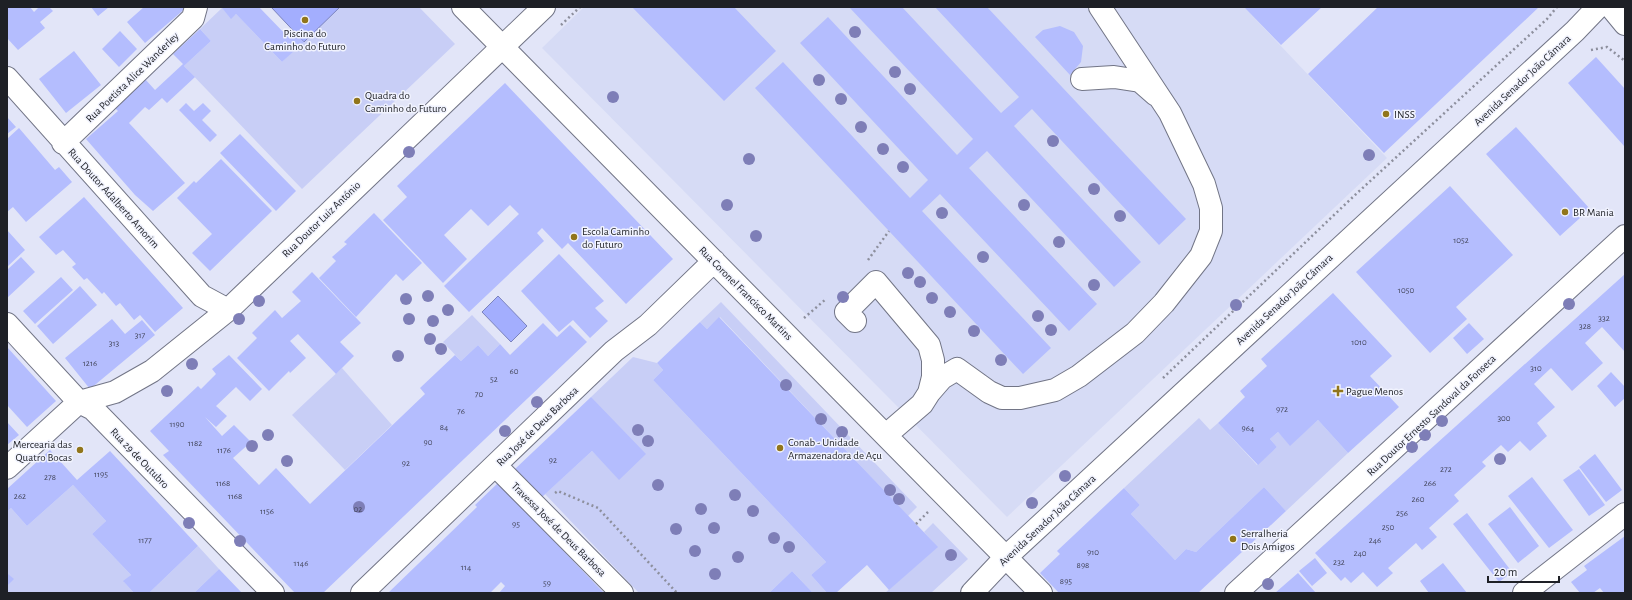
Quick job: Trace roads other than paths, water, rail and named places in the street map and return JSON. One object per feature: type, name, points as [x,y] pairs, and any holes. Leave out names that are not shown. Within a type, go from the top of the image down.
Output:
[{"type":"street","name":"Rua Poetista Alice Wanderley","points":[[63,143],[193,18],[196,7]]},
{"type":"street","name":"Rua Coronel Francisco Martins","points":[[463,7],[1034,586]]},
{"type":"street","name":"Rua Doutor Luiz António","points":[[79,402],[115,392],[152,371],[228,310],[544,7]]},
{"type":"street","points":[[886,435],[922,404],[942,378],[957,369],[989,392],[1002,398],[1020,398],[1055,390],[1079,376],[1135,332],[1164,303],[1201,256],[1211,231],[1211,208],[1204,184],[1170,113],[1100,7]]},
{"type":"street","name":"Avenida Senador João Câmara","points":[[972,593],[1005,558],[1563,42],[1598,7]]},
{"type":"street","points":[[1611,7],[1625,24]]},
{"type":"street","points":[[1082,79],[1114,77],[1140,81],[1161,99]]},
{"type":"street","name":"Rua Doutor Adalberto Amorim","points":[[7,78],[63,143],[202,296],[228,310]]},
{"type":"street","name":"Rua Doutor Ernesto Sandoval da Fonseca","points":[[1236,593],[1625,236]]},
{"type":"street","name":"Rua José de Deus Barbosa","points":[[362,593],[496,466],[614,351],[648,325],[714,261]]},
{"type":"street","points":[[855,321],[846,312],[876,282],[929,345],[934,360],[933,378],[929,393]]},
{"type":"street","name":"Rua 29 de Outubro","points":[[7,324],[79,402],[93,409],[273,593]]},
{"type":"street","points":[[7,468],[79,402]]},
{"type":"street","name":"Travessa José de Deus Barbosa","points":[[496,466],[622,593]]},
{"type":"street","points":[[1524,593],[1625,514]]},
{"type":"water","name":"Piscina do Caminho do Futuro","points":[[271,7],[340,7],[304,42]]},
{"type":"water","points":[[498,296],[527,326],[511,342],[482,312]]},
{"type":"place","name":"Piscina do Caminho do Futuro","points":[[305,20]]},
{"type":"place","name":"Quadra do Caminho do Futuro","points":[[357,101]]},
{"type":"place","name":"INSS","points":[[1386,114]]},
{"type":"place","name":"BR Mania","points":[[1565,212]]},
{"type":"place","name":"Escola Caminho do Futuro","points":[[574,237]]},
{"type":"place","name":"Pague Menos","points":[[1338,391]]},
{"type":"place","name":"Conab - Unidade Armazenadora de Açu","points":[[780,448]]},
{"type":"place","name":"Mercearia das Quatro Bocas","points":[[80,450]]},
{"type":"place","name":"Serralheria Dois Amigos","points":[[1233,539]]}]
